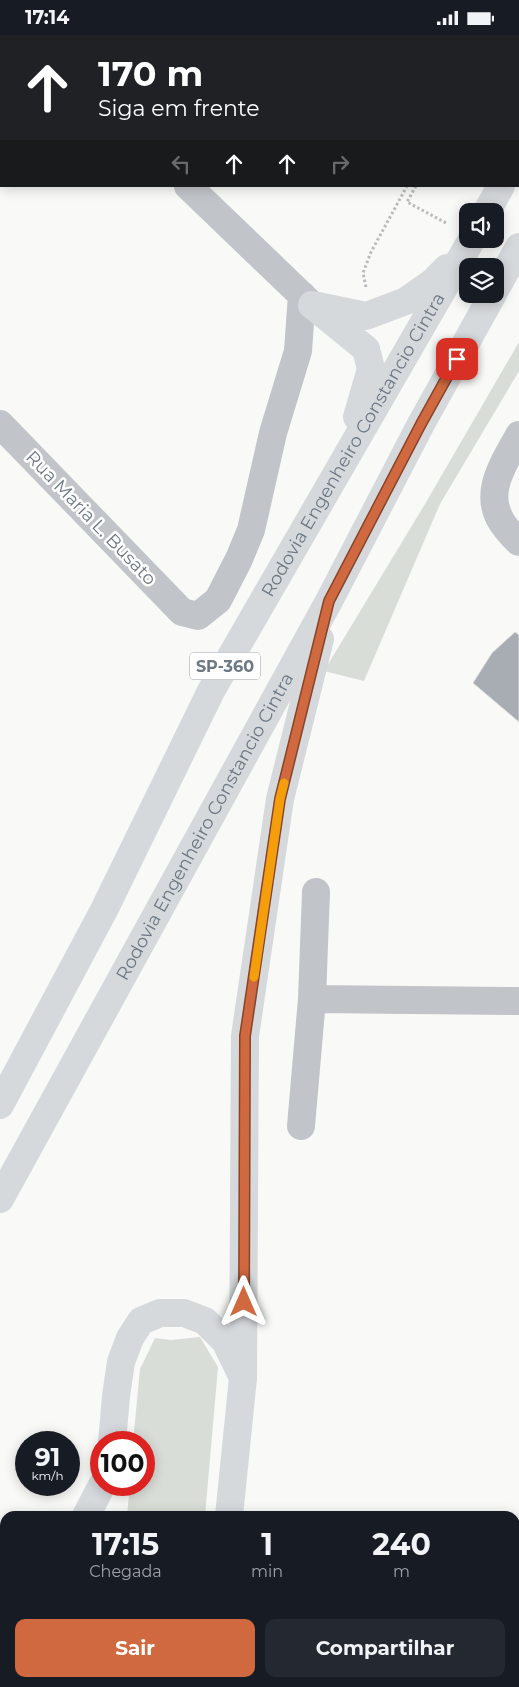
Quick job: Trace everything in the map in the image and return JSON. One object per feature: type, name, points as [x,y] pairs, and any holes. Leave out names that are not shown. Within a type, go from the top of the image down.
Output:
[{"type":"main road","points":[[491,203],[500,187]]},
{"type":"main road","points":[[307,300],[366,316],[406,301],[433,282],[459,243]]},
{"type":"main road","name":"Rodovia Engenheiro Constancio Cintra","points":[[0,1105],[104,910],[211,691],[319,503],[459,244]]},
{"type":"main road","points":[[504,274],[519,247]]},
{"type":"main road","points":[[307,300],[366,349],[371,369],[355,423],[319,503]]},
{"type":"main road","name":"Rodovia Engenheiro Constancio Cintra","points":[[0,1199],[329,601],[421,424],[488,303]]},
{"type":"main road","points":[[230,1511],[243,1378],[245,1036],[280,799],[329,601]]},
{"type":"main road","points":[[113,1431],[122,1361],[130,1337],[141,1321],[160,1313],[184,1313],[205,1321],[225,1341],[243,1378]]},
{"type":"main road","points":[[89,1511],[96,1496]]},
{"type":"main road","points":[[104,1511],[106,1496]]},
{"type":"street","points":[[189,187],[307,300]]},
{"type":"street","name":"Rua Maria L. Busato","points":[[0,424],[182,612],[198,616],[218,600],[239,559],[251,530],[273,433],[298,351],[307,300]]},
{"type":"street","points":[[519,435],[501,467],[495,485],[494,504],[499,520],[519,542]]},
{"type":"street","points":[[301,1126],[312,999],[316,892]]},
{"type":"street","points":[[312,999],[519,1001]]},
{"type":"path","points":[[371,253],[406,187]]},
{"type":"path","points":[[415,187],[407,202],[459,236]]},
{"type":"shaded area","points":[[519,342],[519,371],[440,504],[364,681],[324,671],[425,504]]},
{"type":"shaded area","points":[[200,1337],[218,1367],[205,1511],[127,1511],[129,1496],[155,1496],[155,1431],[134,1431],[140,1369],[155,1338],[171,1340]]},
{"type":"building","points":[[515,632],[519,635],[519,722],[473,683],[492,653]]},
{"type":"slow traffic","points":[[254,977],[280,799],[284,783]]},
{"type":"route","points":[[244,1302],[245,1036],[280,799],[329,601],[457,359]]}]
